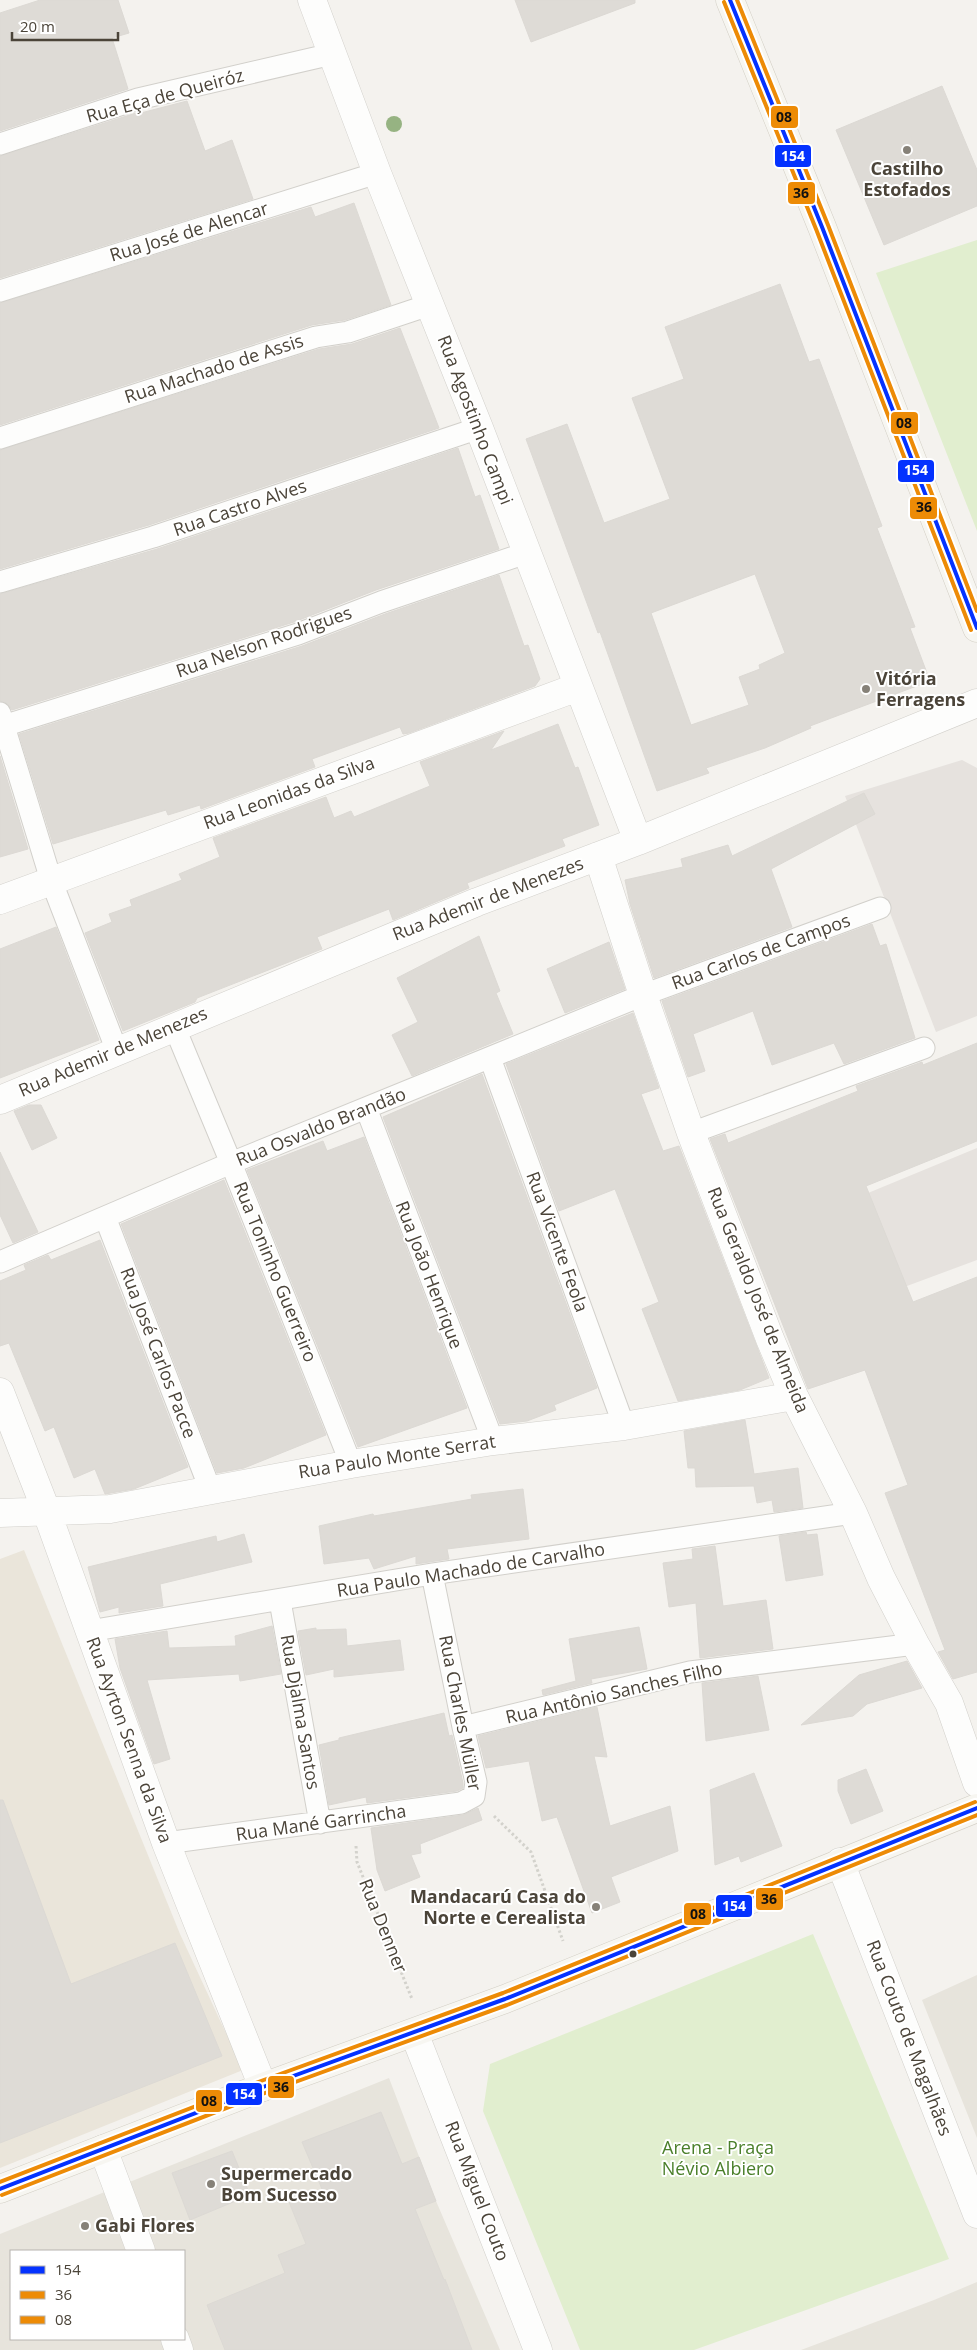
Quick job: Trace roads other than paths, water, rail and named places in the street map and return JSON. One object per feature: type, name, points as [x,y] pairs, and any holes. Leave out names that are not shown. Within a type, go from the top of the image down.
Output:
[{"type":"street","name":"Rua Agostinho Campi","points":[[312,0],[638,841]]},
{"type":"street","points":[[730,0],[822,227],[977,628]]},
{"type":"street","name":"Rua Leonidas da Silva","points":[[0,900],[578,687]]},
{"type":"street","name":"Rua Ademir de Menezes","points":[[0,1100],[174,1026],[477,902],[638,841],[977,703]]},
{"type":"street","name":"Rua Geraldo José de Almeida","points":[[598,856],[643,995],[692,1133],[770,1338],[794,1396],[853,1513],[881,1578],[915,1644],[949,1703],[977,1783]]},
{"type":"street","name":"Rua Ayrton Senna da Silva","points":[[0,1392],[46,1510],[166,1843],[263,2087]]},
{"type":"street","name":"Rua Paulo Monte Serrat","points":[[0,1513],[110,1509],[351,1464],[493,1441],[624,1426],[794,1396]]},
{"type":"street","points":[[0,2189],[263,2087],[419,2031],[574,1972],[840,1862],[977,1808]]},
{"type":"street","name":"Rua Couto de Magalhães","points":[[840,1862],[977,2214]]},
{"type":"street","name":"Rua Miguel Couto","points":[[419,2031],[538,2350]]},
{"type":"street","points":[[103,2149],[141,2250]]},
{"type":"lane","name":"Rua Eça de Queiróz","points":[[0,144],[138,99],[332,54]]},
{"type":"lane","name":"Rua José de Alencar","points":[[0,291],[378,173]]},
{"type":"lane","name":"Rua Machado de Assis","points":[[0,438],[316,337],[348,332],[429,305]]},
{"type":"lane","name":"Rua Castro Alves","points":[[0,582],[153,537],[479,428]]},
{"type":"lane","name":"Rua Nelson Rodrigues","points":[[1,722],[298,634],[380,602],[526,553]]},
{"type":"lane","points":[[1,722],[51,880],[117,1051]]},
{"type":"lane","name":"Rua Carlos de Campos","points":[[643,995],[880,908]]},
{"type":"lane","name":"Rua Osvaldo Brandão","points":[[0,1262],[232,1163],[643,995]]},
{"type":"lane","name":"Rua Toninho Guerreiro","points":[[174,1026],[232,1163],[351,1464]]},
{"type":"lane","points":[[692,1133],[924,1048]]},
{"type":"lane","name":"Rua Vicente Feola","points":[[490,1058],[624,1426]]},
{"type":"lane","name":"Rua João Henrique","points":[[366,1108],[493,1441]]},
{"type":"lane","name":"Rua José Carlos Pacce","points":[[105,1217],[210,1489]]},
{"type":"lane","name":"Rua Paulo Machado de Carvalho","points":[[89,1632],[432,1574],[853,1513]]},
{"type":"lane","name":"Rua Charles Müller","points":[[432,1574],[476,1782],[474,1796]]},
{"type":"lane","name":"Rua Djalma Santos","points":[[280,1601],[320,1823]]},
{"type":"lane","name":"Rua Antônio Sanches Filho","points":[[463,1727],[690,1672],[915,1644]]},
{"type":"lane","name":"Rua Mané Garrincha","points":[[166,1843],[461,1803],[474,1796]]},
{"type":"place","name":"Castilho Estofados","points":[[907,150]]},
{"type":"place","name":"Vitória Ferragens","points":[[866,689]]},
{"type":"place","name":"Mandacarú Casa do Norte e Cerealista","points":[[596,1907]]},
{"type":"place","name":"Supermercado Bom Sucesso","points":[[211,2184]]},
{"type":"place","name":"Gabi Flores","points":[[85,2226]]},
{"type":"park label","name":"Arena - Praça Névio Albiero","points":[[718,2158]]}]
